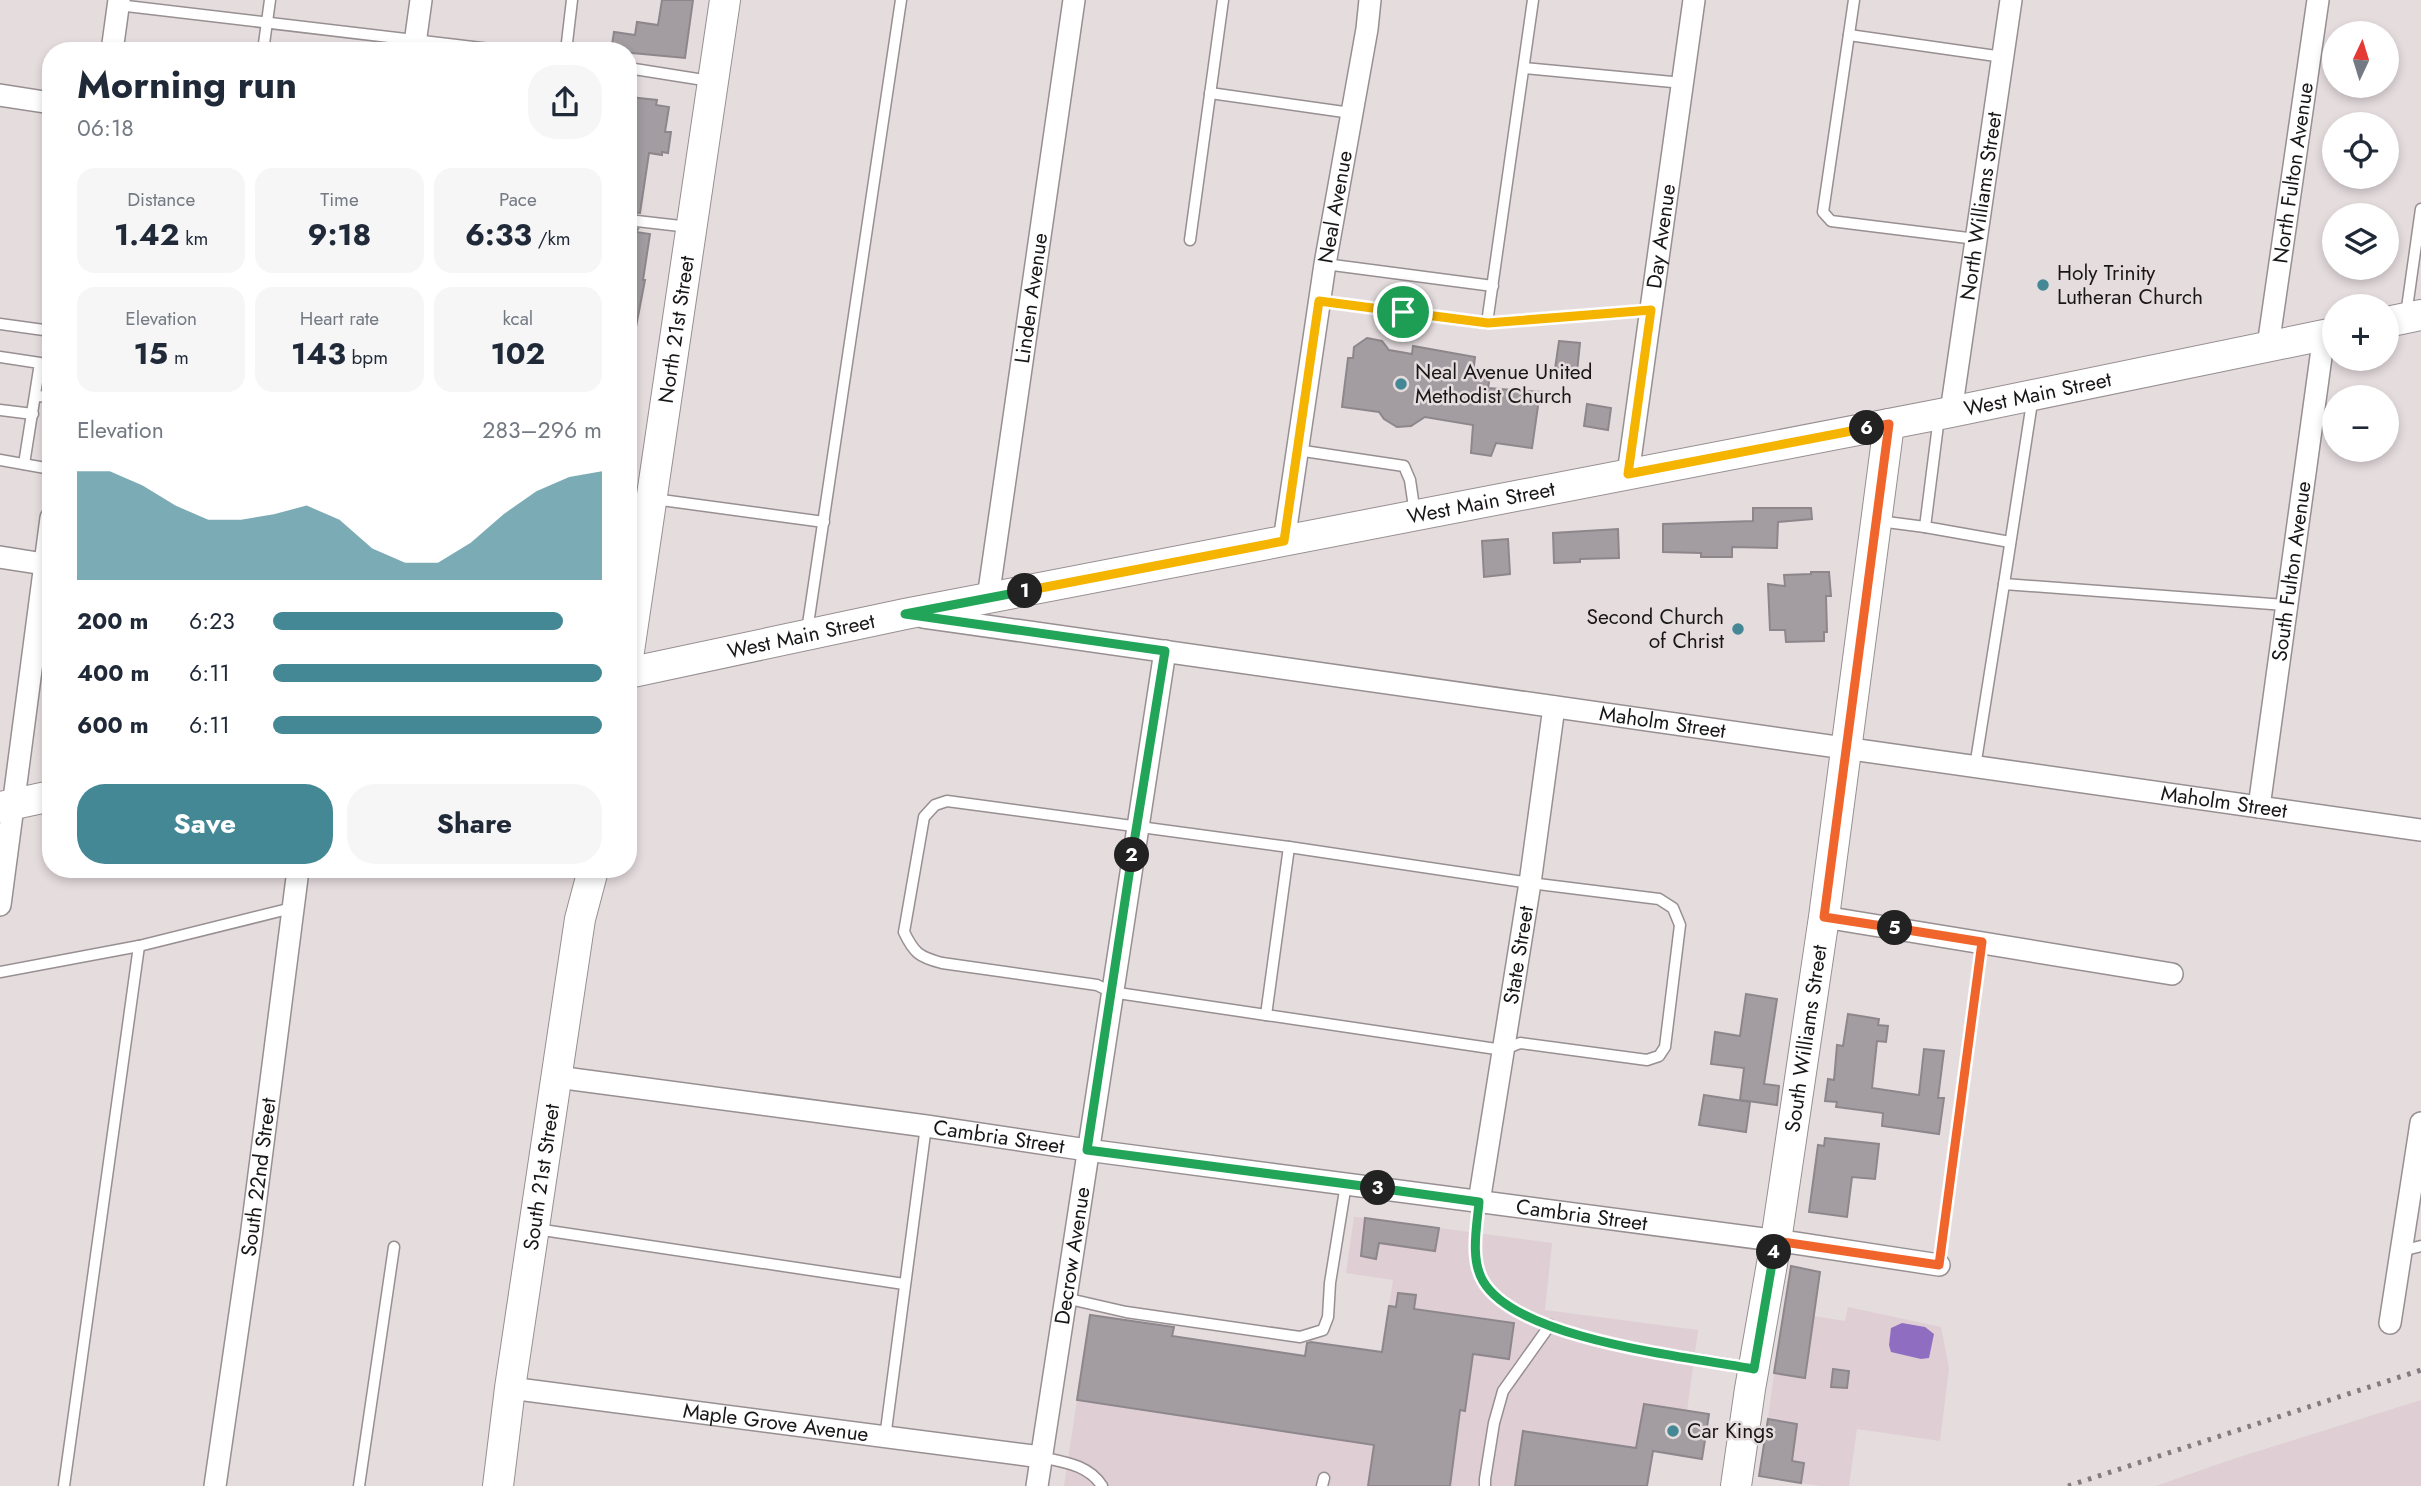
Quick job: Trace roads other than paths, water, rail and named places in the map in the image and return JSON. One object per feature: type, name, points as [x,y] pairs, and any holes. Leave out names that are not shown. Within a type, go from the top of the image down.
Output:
[{"type":"main road","name":"North 21st Street","points":[[637,590],[725,0]]},
{"type":"main road","name":"West Main Street","points":[[637,671],[905,614],[1945,414],[2322,335]]},
{"type":"main road","name":"South Williams Street","points":[[1736,1486],[1824,917],[1889,424]]},
{"type":"main road","points":[[6,806],[42,798]]},
{"type":"main road","name":"South 21st Street","points":[[498,1486],[510,1388],[580,919],[591,878]]},
{"type":"street","points":[[414,42],[421,0]]},
{"type":"street","name":"Linden Avenue","points":[[988,598],[1074,0]]},
{"type":"street","name":"Neal Avenue","points":[[1284,541],[1319,301],[1370,0]]},
{"type":"street","name":"Day Avenue","points":[[1628,474],[1695,0]]},
{"type":"street","name":"North Williams Street","points":[[1945,414],[1976,239],[2011,0]]},
{"type":"street","name":"North Fulton Avenue","points":[[2268,346],[2318,0]]},
{"type":"street","points":[[113,42],[119,2]]},
{"type":"street","points":[[0,95],[42,102]]},
{"type":"street","name":"South Fulton Avenue","points":[[2259,807],[2285,605],[2323,371]]},
{"type":"street","points":[[0,557],[42,564]]},
{"type":"street","points":[[0,905],[6,806],[42,577]]},
{"type":"street","name":"Maholm Street","points":[[905,614],[2421,830]]},
{"type":"street","name":"Decrow Avenue","points":[[1037,1486],[1165,651]]},
{"type":"street","name":"State Street","points":[[1479,1202],[1555,707]]},
{"type":"street","name":"South 22nd Street","points":[[215,1486],[251,1237],[297,878]]},
{"type":"street","points":[[1824,917],[2172,974]]},
{"type":"street","name":"Cambria Street","points":[[557,1077],[1939,1265]]},
{"type":"street","points":[[2390,1323],[2411,1248],[2421,1123]]},
{"type":"street","name":"Maple Grove Avenue","points":[[510,1388],[1041,1457]]},
{"type":"lane","points":[[264,42],[270,0]]},
{"type":"lane","points":[[567,42],[572,0]]},
{"type":"lane","points":[[807,635],[901,0]]},
{"type":"lane","points":[[1190,240],[1223,0]]},
{"type":"lane","points":[[1488,323],[1534,0]]},
{"type":"lane","points":[[1854,0],[1823,212],[1831,221],[1976,239]]},
{"type":"lane","points":[[119,2],[393,42]]},
{"type":"lane","points":[[1849,35],[2003,57]]},
{"type":"lane","points":[[1524,68],[1683,83]]},
{"type":"lane","points":[[637,69],[713,81]]},
{"type":"lane","points":[[1210,93],[1351,113]]},
{"type":"lane","points":[[2404,318],[2421,209]]},
{"type":"lane","points":[[637,221],[692,228]]},
{"type":"lane","points":[[1325,264],[1493,286]]},
{"type":"lane","points":[[1319,301],[1488,323],[1651,310]]},
{"type":"lane","points":[[0,324],[42,330]]},
{"type":"lane","points":[[0,357],[40,363],[24,464]]},
{"type":"lane","points":[[36,396],[42,396]]},
{"type":"lane","points":[[1975,767],[2033,396]]},
{"type":"lane","points":[[0,410],[33,414]]},
{"type":"lane","points":[[1925,527],[1945,414]]},
{"type":"lane","points":[[1297,450],[1404,466],[1410,480],[1415,516]]},
{"type":"lane","points":[[0,460],[42,467]]},
{"type":"lane","points":[[647,514],[824,522]]},
{"type":"lane","points":[[1877,520],[2010,542]]},
{"type":"lane","points":[[2004,584],[2285,605]]},
{"type":"lane","points":[[947,801],[1289,846],[1659,900],[1673,908],[1680,925],[1665,1046],[1659,1056],[1647,1060],[1520,1043],[1503,1050],[1111,992],[1097,985],[925,959],[912,949],[904,932],[925,817],[935,805],[947,801]]},
{"type":"lane","points":[[1266,1015],[1289,846]]},
{"type":"lane","points":[[0,972],[139,946],[292,908]]},
{"type":"lane","points":[[1939,1265],[1982,942]]},
{"type":"lane","points":[[64,1486],[139,946]]},
{"type":"lane","points":[[885,1438],[926,1126]]},
{"type":"lane","points":[[1065,1298],[1126,1312],[1300,1337],[1323,1330],[1328,1317],[1330,1283],[1346,1184]]},
{"type":"lane","points":[[1479,1202],[1477,1258],[1483,1281],[1494,1297],[1519,1312],[1560,1330],[1647,1351],[1754,1369]]},
{"type":"lane","points":[[535,1229],[904,1284]]},
{"type":"lane","points":[[359,1486],[394,1247]]},
{"type":"lane","points":[[1485,1486],[1494,1423],[1503,1391],[1550,1325]]},
{"type":"lane","points":[[1041,1457],[1077,1465],[1095,1475],[1102,1486]]},
{"type":"railway","points":[[2068,1486],[2421,1370]]},
{"type":"place","name":"Holy Trinity Lutheran Church","points":[[2043,285]]},
{"type":"place","name":"Neal Avenue United Methodist Church","points":[[1401,384]]},
{"type":"place","name":"Second Church of Christ","points":[[1738,629]]},
{"type":"place","name":"Car Kings","points":[[1673,1431]]}]
